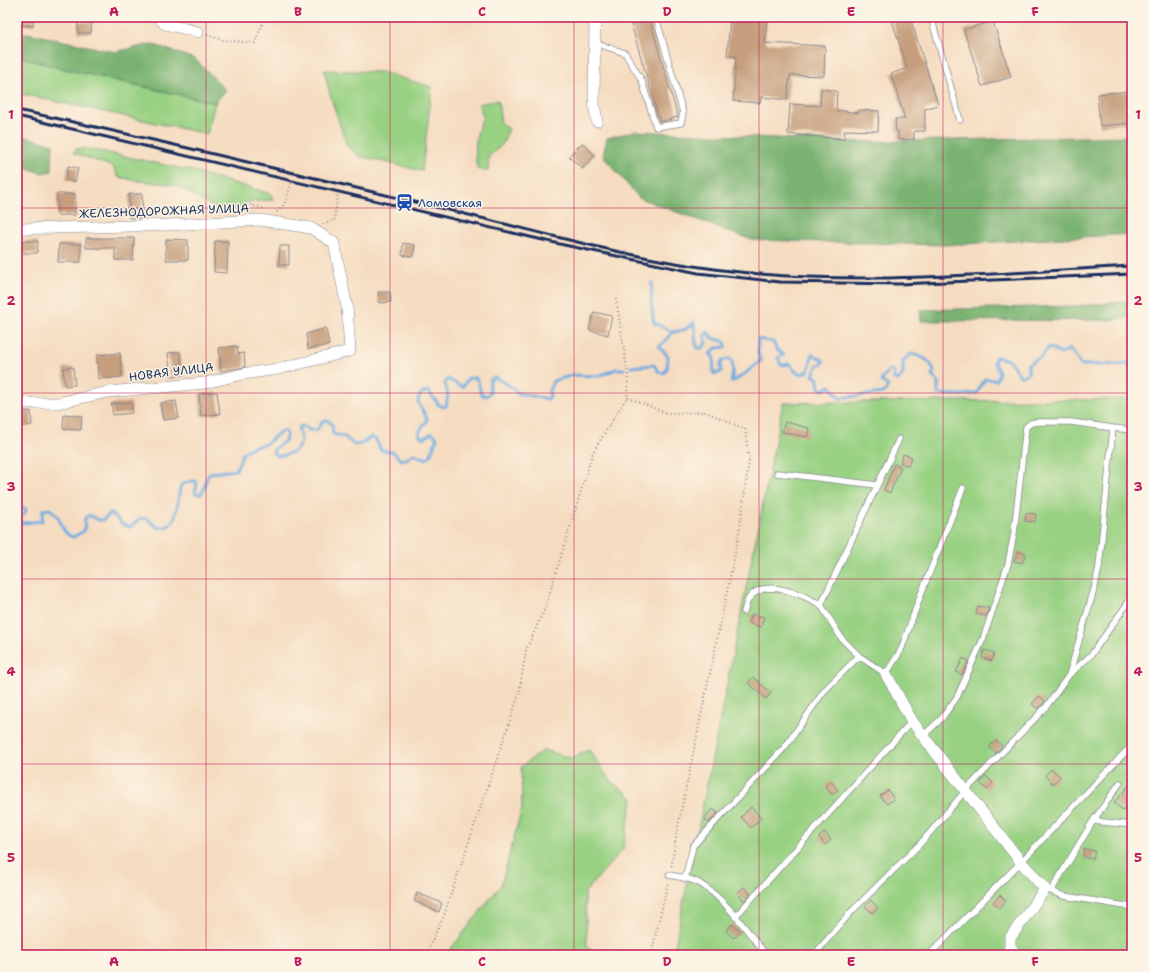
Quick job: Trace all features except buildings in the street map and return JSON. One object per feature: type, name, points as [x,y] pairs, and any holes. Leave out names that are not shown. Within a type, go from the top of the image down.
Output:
[{"type":"street","points":[[158,17],[166,24],[198,32]]},
{"type":"street","points":[[595,17],[594,104],[597,121]]},
{"type":"street","name":"ЖЕЛЕЗНОДОРОЖНАЯ УЛИЦА","points":[[17,229],[168,225],[260,220],[310,228],[334,243],[347,308],[350,351]]},
{"type":"street","name":"НОВАЯ УЛИЦА","points":[[17,403],[58,402],[108,392],[205,383],[243,374],[278,369],[350,351]]},
{"type":"street","points":[[886,674],[912,721],[923,736],[1021,862],[1048,890],[1010,938],[1013,950]]},
{"type":"lane","points":[[595,42],[625,53],[642,81],[656,127],[681,123],[683,113],[656,17]]},
{"type":"lane","points":[[931,17],[960,120]]},
{"type":"lane","points":[[923,736],[942,718],[957,697],[986,631],[1008,564],[1014,533],[1026,427],[1031,423],[1036,422],[1071,422],[1132,430]]},
{"type":"lane","points":[[1069,675],[1095,586],[1099,567],[1113,428]]},
{"type":"lane","points":[[821,605],[887,468],[899,439]]},
{"type":"lane","points":[[777,473],[877,486]]},
{"type":"lane","points":[[744,612],[747,601],[753,594],[760,590],[767,589],[794,591],[821,605],[842,639],[859,656],[886,674],[901,650],[920,594],[963,488]]},
{"type":"lane","points":[[814,955],[852,911],[921,843],[966,790],[1046,706],[1069,675],[1091,655],[1132,597]]},
{"type":"lane","points":[[685,879],[694,846],[784,747],[824,691],[859,656]]},
{"type":"lane","points":[[735,917],[912,721]]},
{"type":"lane","points":[[929,955],[1021,862],[1132,745]]},
{"type":"lane","points":[[1120,783],[1048,890],[1071,898],[1132,907]]},
{"type":"lane","points":[[1093,821],[1132,825]]},
{"type":"lane","points":[[669,875],[698,882],[712,892],[735,917],[760,952],[766,955]]},
{"type":"lane","points":[[1130,955],[1132,948]]},
{"type":"lane","points":[[999,955],[1013,950]]},
{"type":"path","points":[[198,32],[223,40],[255,43],[265,17]]},
{"type":"path","points":[[284,205],[292,182]]},
{"type":"path","points":[[334,221],[338,193]]},
{"type":"path","points":[[428,955],[430,944],[442,918],[519,694],[526,650],[545,608],[593,452],[627,397],[628,374],[616,299]]},
{"type":"path","points":[[627,397],[666,413],[706,412],[744,429],[749,461],[739,534],[669,875],[651,955]]},
{"type":"green space","points":[[27,33],[115,52],[152,44],[195,59],[226,90],[215,103],[52,66],[17,56],[17,34]]},
{"type":"green space","points":[[17,56],[52,66],[215,103],[207,134],[17,93]]},
{"type":"green space","points":[[324,70],[381,72],[432,87],[422,171],[359,156],[347,146],[331,98]]},
{"type":"green space","points":[[498,100],[501,123],[509,129],[502,145],[489,156],[488,171],[477,169],[476,142],[478,129],[483,117],[479,104]]},
{"type":"green space","points":[[635,131],[855,142],[1132,136],[1132,234],[945,245],[752,240],[639,198],[603,156],[607,138]]},
{"type":"green space","points":[[17,135],[53,144],[52,171],[41,173],[17,164]]},
{"type":"green space","points":[[86,148],[193,171],[271,194],[273,200],[248,202],[230,212],[211,206],[175,185],[118,177],[113,167],[74,153],[76,149]]},
{"type":"green space","points":[[1132,301],[1132,317],[1112,320],[921,321],[920,310],[1076,306]]},
{"type":"green space","points":[[1132,399],[1132,955],[673,955],[783,403]]},
{"type":"green space","points":[[543,750],[571,758],[589,750],[611,781],[633,798],[623,849],[585,892],[587,947],[598,955],[521,955],[520,953],[514,955],[446,955],[501,885],[522,808],[521,767]]},
{"type":"waterway","points":[[652,283],[651,304],[654,323],[673,332]]},
{"type":"waterway","points":[[631,367],[654,365],[659,372],[664,373],[667,369],[668,356],[659,347],[673,332],[684,330],[694,323],[696,344],[698,348],[702,348],[706,343],[705,335],[708,332],[712,338],[723,341],[726,344],[726,347],[716,348],[710,354],[714,357],[713,373],[715,374],[721,372],[721,364],[723,360],[729,359],[732,361],[733,371],[731,382],[743,375],[761,361],[758,353],[758,339],[773,342],[777,350],[784,355],[778,358],[781,365],[790,364],[799,374],[807,372],[810,366],[812,354],[823,360],[823,363],[817,366],[813,375],[818,379],[819,388],[824,390],[830,386],[840,398],[884,393],[888,386],[881,381],[889,370],[894,371],[893,378],[898,380],[903,374],[903,361],[911,354],[928,361],[934,371],[932,375],[938,381],[938,394],[962,395],[977,393],[985,379],[996,380],[999,372],[994,362],[996,357],[1009,360],[1021,377],[1028,373],[1028,364],[1041,357],[1049,347],[1061,354],[1070,349],[1081,365],[1129,364],[1132,375]]},
{"type":"waterway","points":[[17,509],[21,507],[26,509],[25,513],[19,519],[21,523],[42,521],[43,510],[50,509],[58,518],[65,532],[73,537],[84,531],[85,518],[89,515],[98,520],[103,520],[111,513],[123,525],[131,527],[139,519],[145,518],[158,527],[165,527],[170,524],[174,518],[181,485],[195,481],[197,484],[195,493],[201,494],[210,473],[236,470],[243,453],[252,447],[266,444],[281,431],[285,431],[287,434],[285,441],[274,449],[273,453],[278,456],[289,454],[296,450],[301,440],[299,427],[303,426],[309,430],[317,430],[323,421],[327,420],[332,424],[333,434],[345,437],[354,445],[361,444],[371,437],[376,440],[381,450],[393,452],[401,460],[414,454],[426,459],[430,456],[437,438],[432,433],[424,438],[420,436],[419,432],[427,420],[418,400],[422,393],[428,391],[439,405],[443,407],[446,406],[448,396],[445,383],[448,379],[462,387],[469,378],[476,378],[481,394],[486,396],[490,393],[490,380],[495,377],[512,387],[517,393],[547,399],[550,397],[549,391],[553,381],[573,375],[599,376],[616,369],[624,369]]},
{"type":"railway","points":[[17,110],[239,160],[623,253],[722,270],[824,278],[876,278],[978,275],[1132,266]]},
{"type":"railway","points":[[17,116],[564,245],[698,273],[780,282],[899,284],[1132,274]]},
{"type":"place","name":"Ломовская","points":[[405,203]]}]
